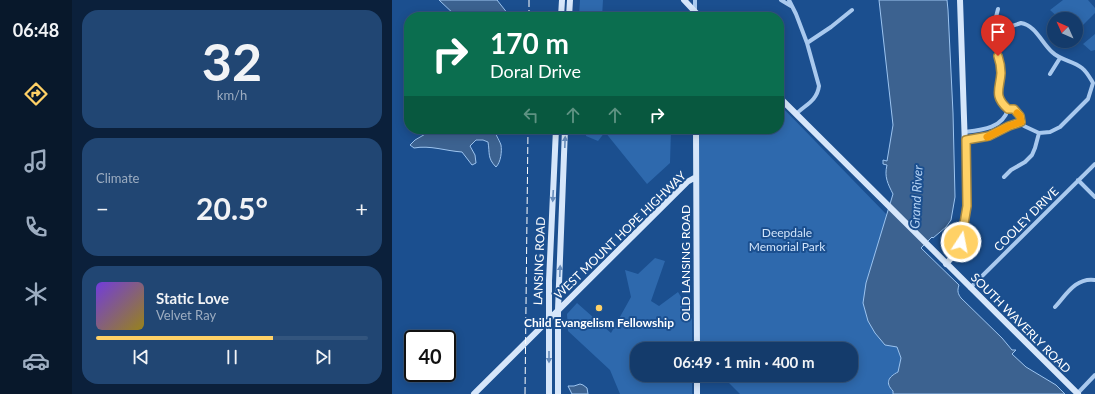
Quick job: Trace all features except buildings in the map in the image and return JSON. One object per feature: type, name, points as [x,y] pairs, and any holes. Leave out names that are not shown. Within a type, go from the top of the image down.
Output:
[{"type":"main road","points":[[561,12],[562,0]]},
{"type":"main road","points":[[569,12],[570,0]]},
{"type":"main road","points":[[684,0],[693,12]]},
{"type":"main road","points":[[946,264],[955,254],[961,242],[965,223],[967,193],[960,0]]},
{"type":"main road","name":"SOUTH WAVERLY ROAD","points":[[784,102],[1077,394]]},
{"type":"main road","name":"LANSING ROAD","points":[[549,394],[549,282],[556,134]]},
{"type":"main road","name":"LANSING ROAD","points":[[558,394],[558,310],[565,134]]},
{"type":"main road","name":"OLD LANSING ROAD","points":[[696,134],[697,342]]},
{"type":"main road","name":"WEST MOUNT HOPE HIGHWAY","points":[[474,394],[687,182],[696,177]]},
{"type":"main road","points":[[697,382],[697,394]]},
{"type":"street","points":[[695,0],[695,12]]},
{"type":"street","points":[[781,0],[792,7]]},
{"type":"street","points":[[789,0],[807,43],[819,86],[818,92],[814,99],[796,114]]},
{"type":"street","points":[[998,9],[996,17],[1003,30]]},
{"type":"street","points":[[807,43],[831,27],[852,10]]},
{"type":"street","points":[[1014,24],[1026,24],[1033,29],[1053,53],[1060,58],[1082,68],[1094,83],[1088,99],[1060,127],[1050,132],[1039,133],[1032,131],[1024,126],[1021,122],[1020,116],[1014,109],[1008,109],[1002,104],[998,89],[1001,72],[996,48],[997,41],[1003,30],[1014,24]]},
{"type":"street","points":[[1050,74],[1060,58]]},
{"type":"street","points":[[965,132],[987,129],[1001,122],[1006,116],[1008,109]]},
{"type":"street","points":[[966,140],[989,136],[1021,122]]},
{"type":"street","points":[[1004,176],[1025,162],[1032,155],[1039,133]]},
{"type":"street","name":"COOLEY DRIVE","points":[[970,288],[1095,164]]},
{"type":"street","points":[[1078,180],[1095,197]]},
{"type":"street","points":[[1055,308],[1076,284],[1083,280],[1095,280]]},
{"type":"street","points":[[1077,394],[1095,376]]},
{"type":"green space","points":[[580,0],[603,0],[602,12],[579,12]]},
{"type":"green space","points":[[1063,0],[1088,0],[1095,8],[1095,13],[1083,25],[1083,12],[1052,12],[1050,10]]},
{"type":"green space","points":[[1095,34],[1095,50],[1091,51],[1083,44]]},
{"type":"green space","name":"Deepdale Memorial Park","points":[[784,109],[887,215],[866,283],[885,345],[897,347],[901,358],[898,372],[892,375],[893,394],[740,394],[728,382],[858,382],[858,342],[700,342],[699,134],[784,134]]},
{"type":"green space","points":[[586,134],[603,134],[598,141],[586,136]]},
{"type":"green space","points":[[607,134],[671,134],[670,163],[647,184]]},
{"type":"green space","points":[[655,258],[665,261],[651,301],[659,306],[678,292],[692,315],[692,342],[630,342],[630,382],[692,382],[692,394],[620,394],[610,370],[568,331],[567,314],[577,303],[611,333],[631,297],[625,270],[638,274]]},
{"type":"water","points":[[439,0],[497,0],[506,12],[452,12]]},
{"type":"water","name":"Grand River","points":[[879,0],[947,0],[953,113],[955,197],[951,220],[946,227],[933,238],[932,237],[921,248],[959,285],[958,292],[961,298],[1002,338],[1012,350],[1016,350],[1012,354],[1026,367],[1056,385],[1065,394],[893,394],[893,391],[888,383],[890,378],[898,372],[901,358],[897,347],[885,345],[875,333],[868,321],[863,303],[866,283],[893,194],[886,177],[887,165],[883,164],[883,160],[887,161],[893,125]]},
{"type":"water","points":[[425,134],[496,134],[501,145],[501,156],[496,167],[491,161],[489,155],[488,142],[476,140],[470,146],[475,155],[476,163],[472,165],[462,152],[420,147],[414,148],[410,145]]},
{"type":"water","points":[[580,384],[587,388],[588,394],[572,394],[568,386]]},
{"type":"railway","points":[[529,0],[529,12]]},
{"type":"railway","points":[[525,394],[528,134]]},
{"type":"slow traffic","points":[[987,137],[1021,122],[1020,116],[1017,113]]},
{"type":"place","name":"Child Evangelism Fellowship","points":[[599,308]]},
{"type":"route","points":[[961,242],[967,206],[966,140],[989,136],[1021,122],[1020,116],[1014,109],[1008,109],[1002,104],[999,96],[998,89],[1001,72],[998,56]]}]
